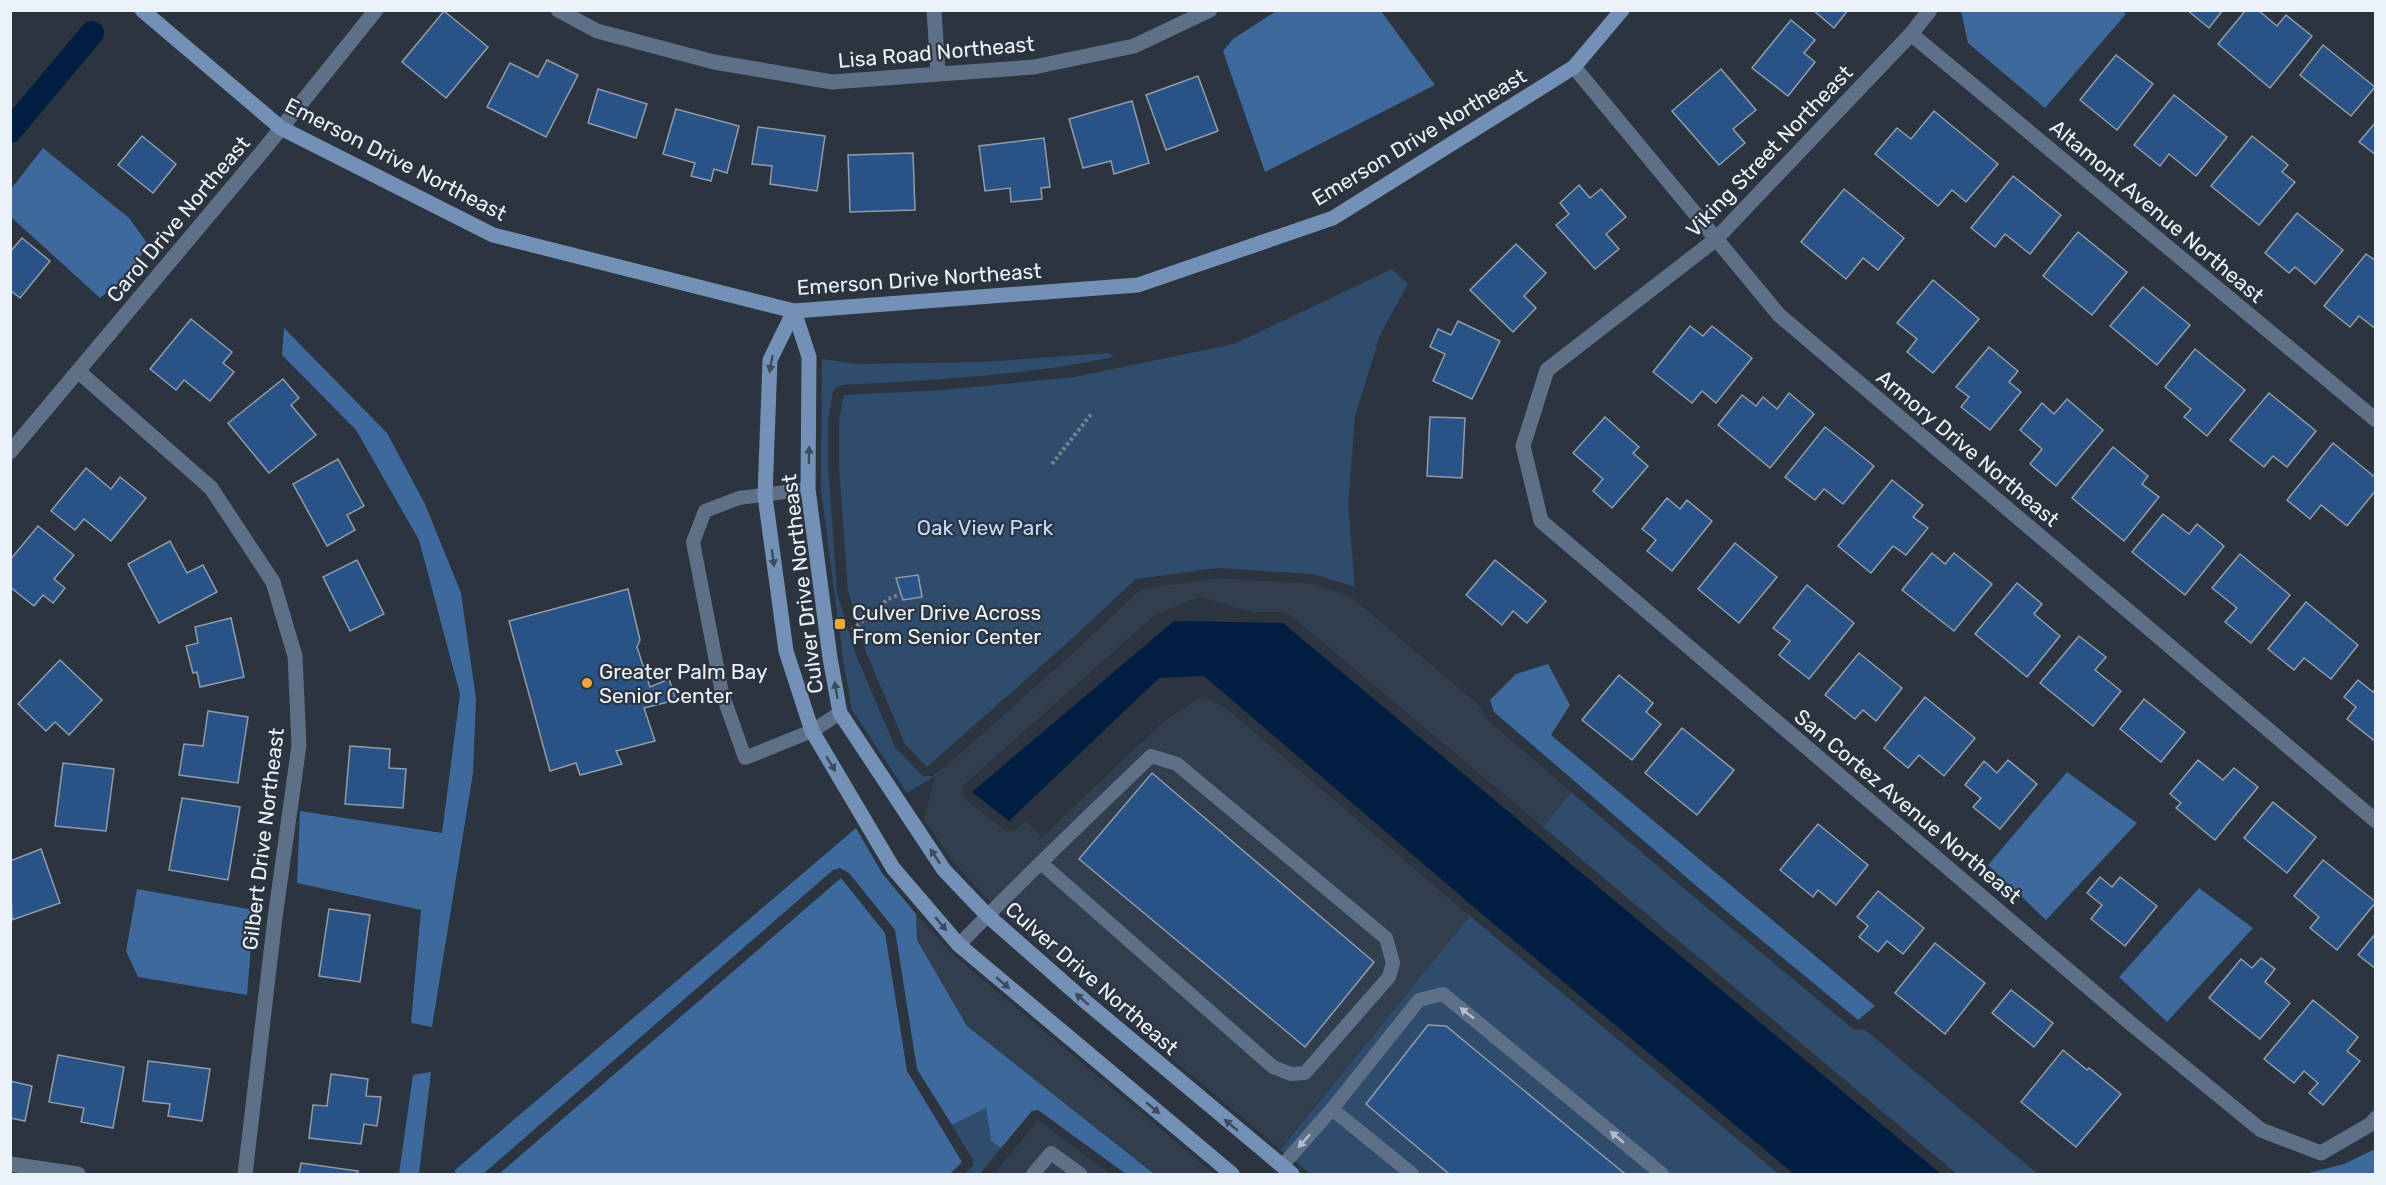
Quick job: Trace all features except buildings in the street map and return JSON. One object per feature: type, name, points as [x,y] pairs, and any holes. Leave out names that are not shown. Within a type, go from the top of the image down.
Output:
[{"type":"street","name":"Emerson Drive Northeast","points":[[142,10],[281,128],[493,235],[794,311],[1138,285],[1333,218],[1574,68],[1622,10]]},
{"type":"street","name":"Carol Drive Northeast","points":[[10,452],[281,128],[375,10]]},
{"type":"street","name":"Lisa Road Northeast","points":[[558,10],[597,31],[682,54],[714,62],[832,82],[1034,67],[1134,46],[1210,10]]},
{"type":"street","points":[[934,10],[938,73]]},
{"type":"street","name":"Viking Street Northeast","points":[[1523,446],[1548,370],[1715,240],[1911,34],[1930,10]]},
{"type":"street","name":"Altamont Avenue Northeast","points":[[1911,34],[2376,420]]},
{"type":"street","name":"Armory Drive Northeast","points":[[1574,68],[1779,315],[2376,821]]},
{"type":"street","name":"Culver Drive Northeast","points":[[794,311],[809,357],[808,489],[830,658],[840,713],[944,870],[987,915],[1086,1002],[1287,1170]]},
{"type":"street","name":"Culver Drive Northeast","points":[[794,311],[770,360],[765,496],[786,651],[812,732],[893,868],[959,945],[1232,1174]]},
{"type":"street","name":"Gilbert Drive Northeast","points":[[79,372],[211,488],[273,582],[295,656],[299,745],[275,918],[245,1174]]},
{"type":"street","name":"San Cortez Avenue Northeast","points":[[1523,446],[1541,521],[2129,1022],[2261,1130],[2321,1153],[2376,1119]]},
{"type":"street","points":[[10,1164],[78,1174]]},
{"type":"lane","points":[[808,489],[738,498],[705,511],[693,542],[722,693],[745,758],[812,732],[840,713]]},
{"type":"lane","points":[[959,945],[987,915],[1151,756],[1177,764],[1386,938],[1393,963],[1389,977],[1305,1073],[1291,1074],[1273,1067],[1041,863]]},
{"type":"lane","points":[[1287,1170],[1332,1109],[1419,1000],[1443,994],[1662,1174]]},
{"type":"lane","points":[[1332,1109],[1412,1174]]},
{"type":"lane","points":[[1033,1174],[1051,1153],[1080,1174]]},
{"type":"path","points":[[1052,464],[1092,413]]},
{"type":"path","points":[[852,630],[888,599],[901,594]]},
{"type":"shaded area","points":[[1278,10],[1381,11],[1435,85],[1265,172],[1223,51],[1233,39]]},
{"type":"shaded area","points":[[2122,10],[2126,14],[2045,108],[1968,43],[1961,11]]},
{"type":"shaded area","points":[[43,148],[129,218],[148,244],[129,275],[100,298],[11,217],[11,189]]},
{"type":"shaded area","points":[[284,328],[387,433],[425,504],[461,593],[476,699],[473,773],[432,1027],[411,1023],[421,910],[297,883],[300,811],[442,833],[460,694],[419,540],[356,430],[282,355]]},
{"type":"shaded area","points":[[1219,578],[1313,584],[1350,596],[1480,706],[1487,719],[1571,792],[1543,827],[1290,615],[1282,612],[1252,612],[1200,597],[1156,614],[965,784],[962,795],[966,800],[1006,831],[1015,830],[1026,821],[1042,837],[1163,722],[1203,696],[1226,708],[1470,916],[1280,1149],[1093,993],[995,907],[954,863],[924,819],[935,776],[1141,589]]},
{"type":"shaded area","points":[[1174,621],[1283,623],[1941,1174],[1794,1174],[1469,903],[1204,676],[1159,678],[1009,821],[972,792]]},
{"type":"shaded area","points":[[1548,664],[1570,705],[1551,735],[1875,1006],[1858,1020],[1701,890],[1494,712],[1490,700],[1516,674]]},
{"type":"shaded area","points":[[2067,772],[2137,823],[2046,920],[1988,865]]},
{"type":"shaded area","points":[[856,828],[882,873],[916,914],[917,940],[967,1026],[1154,1174],[1126,1174],[1038,1110],[1032,1111],[1001,1148],[991,1141],[986,1108],[952,1125],[917,1069],[895,930],[849,873],[840,868],[833,870],[483,1174],[455,1174],[455,1170]]},
{"type":"shaded area","points":[[841,878],[885,933],[907,1071],[962,1162],[950,1174],[499,1174]]},
{"type":"shaded area","points":[[2199,888],[2253,928],[2167,1022],[2119,977]]},
{"type":"shaded area","points":[[137,889],[254,910],[247,995],[138,977],[126,951]]},
{"type":"shaded area","points":[[916,914],[950,952],[1214,1174],[1154,1174],[967,1026],[917,940]]},
{"type":"shaded area","points":[[431,1072],[419,1174],[399,1174],[413,1075]]},
{"type":"shaded area","points":[[1038,1120],[1110,1174],[994,1174]]},
{"type":"shaded area","points":[[2375,1149],[2375,1174],[2305,1174],[2344,1164]]},
{"type":"green space","name":"Oak View Park","points":[[1392,269],[1408,284],[1380,335],[1355,416],[1348,505],[1355,587],[1314,574],[1217,568],[1136,579],[927,767],[905,744],[866,652],[848,591],[839,466],[839,421],[844,395],[943,390],[1074,377],[1234,344]]},
{"type":"green space","points":[[1108,353],[1114,357],[1047,369],[945,379],[842,385],[836,387],[833,392],[828,420],[828,465],[837,593],[856,655],[895,747],[923,776],[933,776],[945,766],[935,776],[907,793],[852,710],[821,489],[822,359],[857,364],[983,362]]},
{"type":"green space","points":[[1571,792],[1852,1028],[1864,1029],[2038,1174],[1957,1174],[1543,827]]},
{"type":"green space","points":[[1470,916],[1779,1174],[1311,1174],[1280,1150]]},
{"type":"green space","points":[[986,1108],[991,1141],[1001,1148],[980,1174],[965,1174],[973,1166],[973,1160],[952,1125]]},
{"type":"waterway","points":[[10,131],[92,33]]},
{"type":"place","name":"Culver Drive Across From Senior Center","points":[[840,624]]},
{"type":"place","name":"Greater Palm Bay Senior Center","points":[[587,683]]}]
